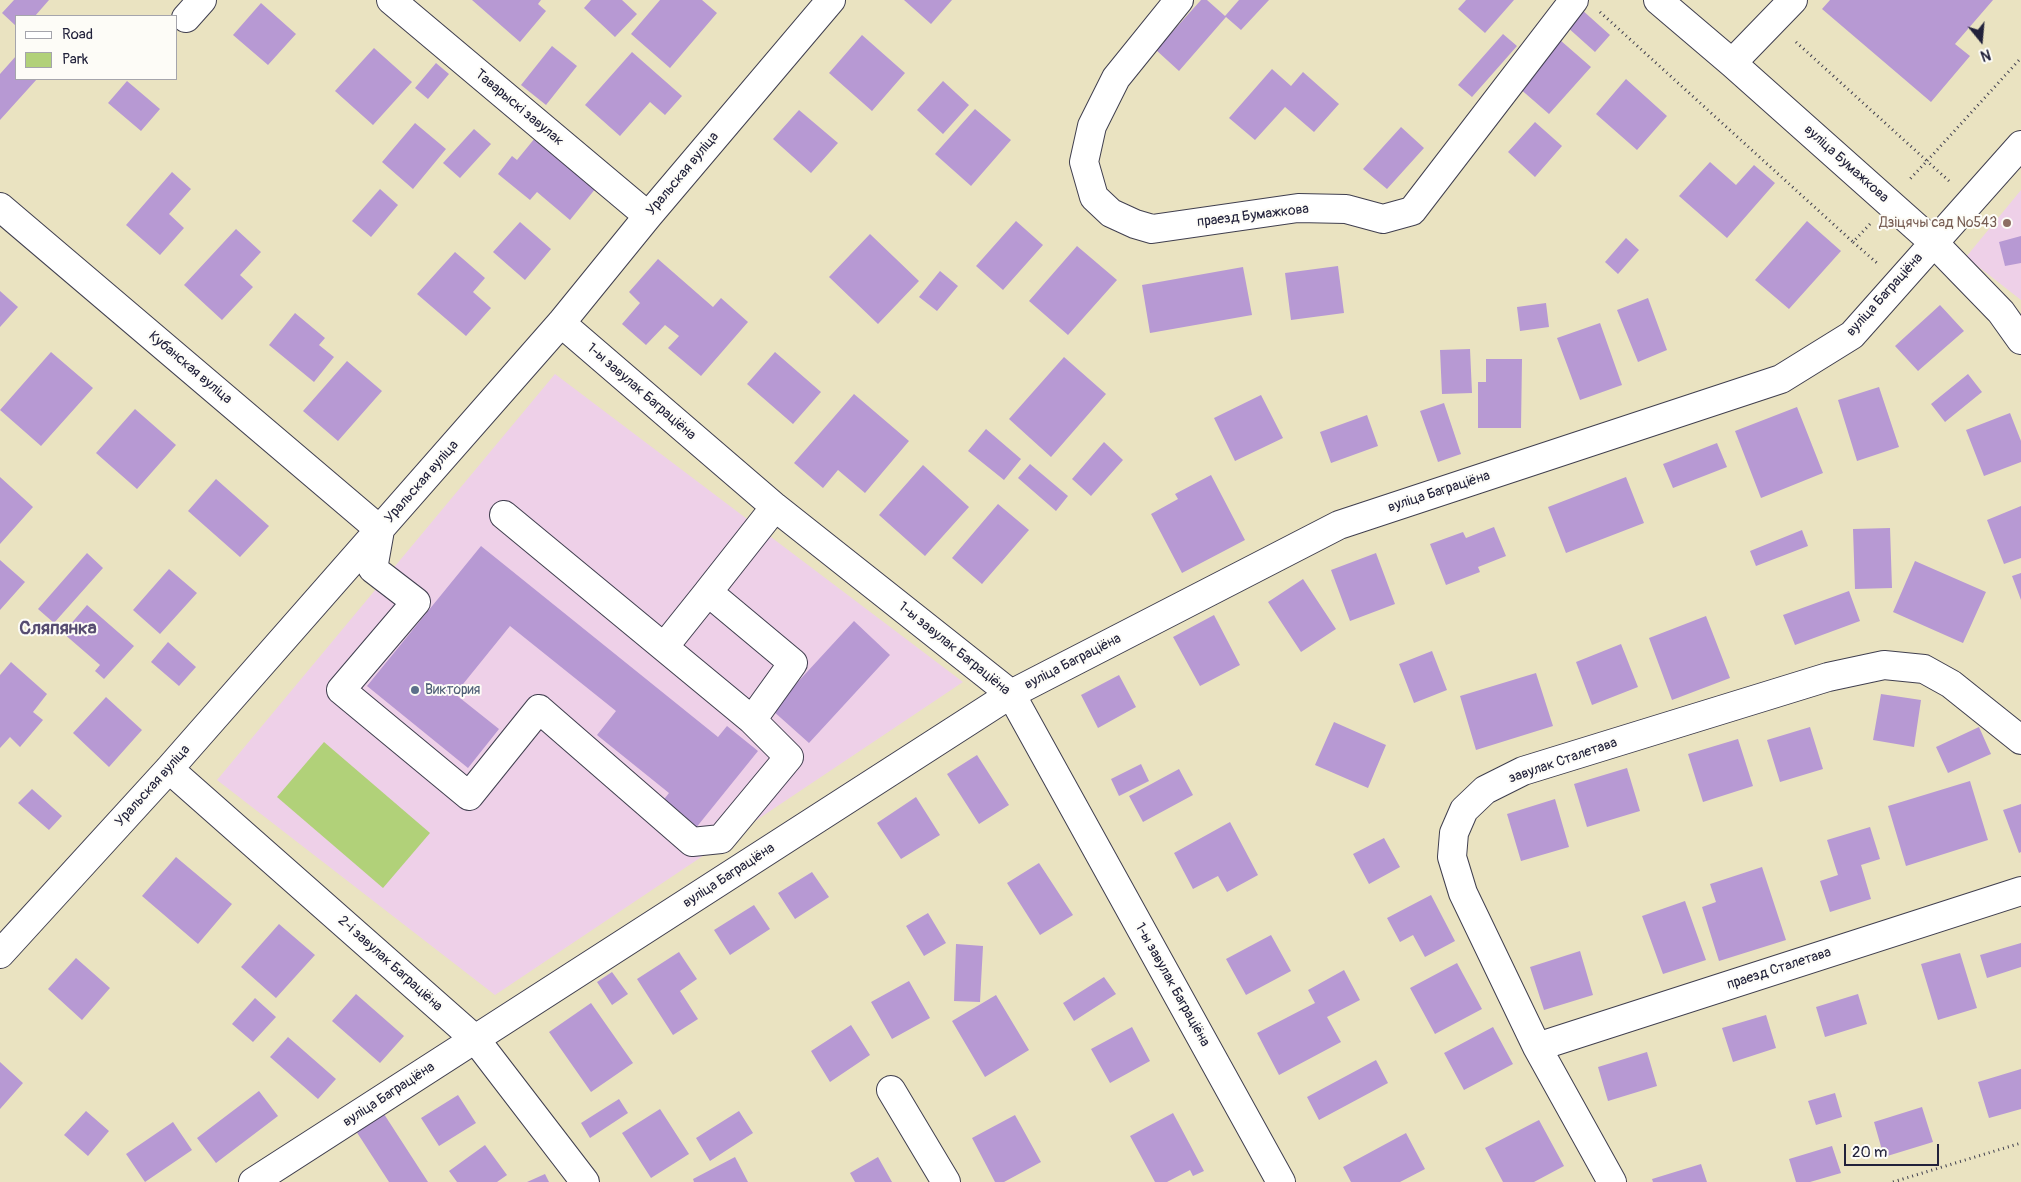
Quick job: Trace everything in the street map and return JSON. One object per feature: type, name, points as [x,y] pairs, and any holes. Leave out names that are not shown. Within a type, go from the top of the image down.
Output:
[{"type":"street","name":"Таварыскі завулак","points":[[391,0],[648,216]]},
{"type":"street","name":"Уральская вуліца","points":[[0,954],[169,769],[561,323],[648,216],[831,0]]},
{"type":"street","name":"праезд Бумажкова","points":[[1179,0],[1116,78],[1092,126],[1084,162],[1094,197],[1111,213],[1135,224],[1152,229],[1298,208],[1346,209],[1383,219],[1412,211],[1585,3]]},
{"type":"street","name":"вуліца Бумажкова","points":[[1658,0],[1732,63],[1933,242],[2001,312],[2021,340]]},
{"type":"street","points":[[1732,63],[1793,0]]},
{"type":"street","name":"вуліца Баграціёна","points":[[253,1182],[1011,694],[1339,525],[1780,379],[1852,335],[2021,145]]},
{"type":"street","name":"Кубанская вуліца","points":[[0,207],[380,530]]},
{"type":"street","name":"1-ы завулак Баграціёна","points":[[561,323],[775,507],[1011,694],[1281,1182]]},
{"type":"street","points":[[664,647],[775,507]]},
{"type":"street","points":[[380,530],[373,569],[416,602],[341,690],[469,796],[539,709],[692,842],[721,839],[789,757],[752,720],[504,515]]},
{"type":"street","points":[[708,592],[793,663],[752,720]]},
{"type":"street","name":"завулак Сталетава","points":[[1612,1182],[1537,1047],[1464,893],[1452,857],[1454,833],[1464,810],[1485,790],[1532,768],[1828,677],[1884,666],[1924,669],[1951,684],[2021,740]]},
{"type":"street","name":"2-і завулак Баграціёна","points":[[169,769],[476,1040],[585,1182]]},
{"type":"street","name":"праезд Сталетава","points":[[1537,1047],[2021,890]]},
{"type":"street","points":[[891,1090],[946,1182]]},
{"type":"path","points":[[1585,3],[1853,242]]},
{"type":"path","points":[[1971,201],[1927,161],[2021,58]]},
{"type":"path","points":[[1893,1182],[2021,1143]]},
{"type":"shaded area","name":"Дзіцячы сад №543","points":[[2021,190],[2021,300],[1966,257]]},
{"type":"shaded area","points":[[555,374],[963,682],[495,995],[217,780]]},
{"type":"green space","points":[[324,742],[430,833],[383,888],[277,797]]},
{"type":"building","points":[[14,0],[49,0],[36,15],[15,15],[15,25],[2,13]]},
{"type":"building","points":[[472,0],[541,0],[538,4],[546,11],[520,42]]},
{"type":"building","points":[[591,0],[622,0],[637,14],[615,37],[584,8]]},
{"type":"building","points":[[660,0],[702,0],[717,13],[670,68],[631,34]]},
{"type":"building","points":[[904,0],[952,0],[931,24]]},
{"type":"building","points":[[1201,0],[1207,0],[1225,16],[1239,0],[1269,0],[1241,30],[1226,17],[1179,71],[1156,50]]},
{"type":"building","points":[[1466,0],[1514,0],[1485,33],[1458,9]]},
{"type":"building","points":[[1830,0],[1993,0],[1955,44],[1970,56],[1931,102],[1822,9]]},
{"type":"building","points":[[261,3],[296,34],[268,65],[233,35]]},
{"type":"building","points":[[1581,9],[1610,35],[1595,52],[1566,26]]},
{"type":"building","points":[[1503,34],[1517,46],[1472,97],[1458,85]]},
{"type":"building","points":[[862,35],[905,73],[872,111],[829,73]]},
{"type":"building","points":[[1560,40],[1591,67],[1549,114],[1518,87]]},
{"type":"building","points":[[552,46],[577,66],[546,105],[521,85]]},
{"type":"building","points":[[374,48],[412,82],[373,125],[335,91]]},
{"type":"building","points":[[632,52],[682,96],[665,115],[650,102],[620,136],[585,105]]},
{"type":"building","points":[[15,57],[15,80],[36,80],[0,120],[0,74]]},
{"type":"building","points":[[436,63],[449,74],[428,99],[415,88]]},
{"type":"building","points":[[1272,69],[1291,86],[1303,72],[1339,104],[1314,132],[1285,107],[1255,140],[1229,118]]},
{"type":"building","points":[[1626,79],[1667,116],[1637,150],[1596,114]]},
{"type":"building","points":[[127,81],[160,109],[141,131],[108,103]]},
{"type":"building","points":[[943,81],[969,105],[943,134],[917,110]]},
{"type":"building","points":[[975,109],[1011,140],[971,186],[935,154]]},
{"type":"building","points":[[799,110],[838,143],[811,173],[773,139]]},
{"type":"building","points":[[1535,122],[1562,146],[1535,177],[1508,152]]},
{"type":"building","points":[[415,123],[446,149],[413,189],[382,162]]},
{"type":"building","points":[[1401,127],[1424,148],[1387,189],[1363,169]]},
{"type":"building","points":[[474,129],[491,144],[460,178],[443,163]]},
{"type":"building","points":[[535,138],[596,188],[570,220],[537,192],[530,200],[498,174],[512,156],[517,160]]},
{"type":"building","points":[[1710,162],[1736,185],[1754,165],[1775,183],[1727,238],[1679,196]]},
{"type":"building","points":[[172,172],[191,189],[169,214],[184,228],[160,255],[126,225]]},
{"type":"building","points":[[380,189],[398,205],[371,237],[352,221]]},
{"type":"building","points":[[1016,221],[1043,245],[1003,290],[976,266]]},
{"type":"building","points":[[1807,221],[1841,251],[1789,309],[1755,280]]},
{"type":"building","points":[[520,222],[551,249],[525,280],[493,252]]},
{"type":"building","points":[[236,229],[261,252],[240,275],[253,287],[222,320],[184,285]]},
{"type":"building","points":[[870,234],[919,281],[878,324],[829,277]]},
{"type":"building","points":[[2021,236],[2021,263],[2005,266],[1999,242]]},
{"type":"building","points":[[1626,238],[1639,250],[1618,274],[1605,262]]},
{"type":"building","points":[[1077,246],[1117,280],[1068,335],[1029,301]]},
{"type":"building","points":[[455,252],[485,278],[473,292],[491,308],[466,336],[417,294]]},
{"type":"building","points":[[658,259],[713,307],[721,298],[748,322],[701,376],[668,348],[679,336],[665,325],[646,345],[622,324],[640,303],[629,292]]},
{"type":"building","points":[[1338,266],[1344,313],[1291,320],[1285,273]]},
{"type":"building","points":[[1243,267],[1252,315],[1150,333],[1142,285]]},
{"type":"building","points":[[940,271],[958,286],[937,311],[919,297]]},
{"type":"building","points":[[0,291],[18,307],[0,327]]},
{"type":"building","points":[[1648,298],[1667,350],[1638,362],[1617,310]]},
{"type":"building","points":[[1546,303],[1549,327],[1520,331],[1517,307]]},
{"type":"building","points":[[1940,305],[1964,331],[1918,371],[1895,346]]},
{"type":"building","points":[[295,313],[325,338],[319,345],[334,357],[314,382],[269,345]]},
{"type":"building","points":[[1600,323],[1622,385],[1580,400],[1557,338]]},
{"type":"building","points":[[1470,349],[1472,393],[1442,394],[1440,350]]},
{"type":"building","points":[[51,352],[93,388],[41,446],[0,410]]},
{"type":"building","points":[[775,352],[821,392],[793,424],[747,384]]},
{"type":"building","points":[[1064,357],[1106,394],[1051,457],[1009,419]]},
{"type":"building","points":[[1486,359],[1522,359],[1521,428],[1478,428],[1478,382],[1486,382]]},
{"type":"building","points":[[347,361],[382,391],[338,441],[303,411]]},
{"type":"building","points":[[1968,374],[1982,392],[1945,422],[1931,404]]},
{"type":"building","points":[[1879,387],[1899,447],[1857,461],[1838,400]]},
{"type":"building","points":[[854,394],[909,441],[865,493],[838,470],[823,488],[794,463]]},
{"type":"building","points":[[1261,395],[1283,438],[1235,461],[1214,418]]},
{"type":"building","points":[[1444,403],[1461,454],[1438,462],[1420,411]]},
{"type":"building","points":[[1797,407],[1823,473],[1761,498],[1735,431]]},
{"type":"building","points":[[135,409],[176,445],[137,489],[96,453]]},
{"type":"building","points":[[2010,413],[2021,441],[2021,462],[1984,476],[1966,430]]},
{"type":"building","points":[[1367,415],[1378,446],[1331,463],[1320,432]]},
{"type":"building","points":[[986,429],[1021,459],[1004,480],[968,451]]},
{"type":"building","points":[[1104,442],[1123,460],[1091,496],[1072,479]]},
{"type":"building","points":[[1717,443],[1727,467],[1673,488],[1663,464]]},
{"type":"building","points":[[1030,464],[1068,496],[1056,511],[1018,478]]},
{"type":"building","points":[[923,465],[969,507],[925,556],[879,515]]},
{"type":"building","points":[[1211,475],[1245,540],[1182,573],[1151,514],[1178,499],[1175,494]]},
{"type":"building","points":[[0,477],[33,507],[0,544]]},
{"type":"building","points":[[1626,477],[1644,523],[1566,553],[1548,507]]},
{"type":"building","points":[[216,479],[269,526],[240,557],[188,511]]},
{"type":"building","points":[[998,504],[1029,530],[982,584],[952,558]]},
{"type":"building","points":[[2021,506],[2021,558],[2004,564],[1987,520]]},
{"type":"building","points":[[1494,527],[1506,556],[1478,567],[1480,572],[1446,585],[1430,544],[1463,532],[1466,538]]},
{"type":"building","points":[[1890,528],[1892,588],[1855,589],[1853,529]]},
{"type":"building","points":[[1802,530],[1808,546],[1756,566],[1750,551]]},
{"type":"building","name":"Виктория","points":[[481,546],[718,737],[727,726],[758,751],[691,834],[658,807],[669,793],[597,735],[616,711],[510,626],[455,694],[499,729],[468,768],[367,686]]},
{"type":"building","points":[[87,553],[103,568],[54,623],[38,609]]},
{"type":"building","points":[[1376,553],[1395,604],[1350,621],[1331,570]]},
{"type":"building","points":[[0,560],[25,582],[0,610]]},
{"type":"building","points":[[1915,561],[1986,592],[1963,643],[1893,612]]},
{"type":"building","points":[[169,569],[197,593],[160,634],[133,610]]},
{"type":"building","points":[[2021,573],[2021,600],[2012,576]]},
{"type":"building","points":[[1303,579],[1336,629],[1301,652],[1268,602]]},
{"type":"building","points":[[1849,591],[1860,621],[1795,645],[1783,615]]},
{"type":"building","points":[[87,605],[134,646],[104,679],[95,671],[100,665],[63,633]]},
{"type":"building","points":[[1214,615],[1240,665],[1200,686],[1173,637]]},
{"type":"building","points":[[1706,616],[1730,678],[1672,700],[1649,638]]},
{"type":"building","points":[[854,621],[890,655],[809,743],[772,710]]},
{"type":"building","points":[[168,642],[196,667],[179,686],[151,662]]},
{"type":"building","points":[[1621,644],[1638,687],[1592,705],[1576,662]]},
{"type":"building","points":[[1432,651],[1447,690],[1414,703],[1399,664]]},
{"type":"building","points":[[11,662],[47,694],[33,712],[43,720],[20,747],[10,737],[0,748],[0,675]]},
{"type":"building","points":[[1536,673],[1553,726],[1476,750],[1460,696]]},
{"type":"building","points":[[1119,675],[1136,707],[1098,728],[1081,695]]},
{"type":"building","points":[[1881,694],[1921,700],[1914,747],[1873,740]]},
{"type":"building","points":[[106,697],[142,730],[109,767],[73,733]]},
{"type":"building","points":[[1334,722],[1386,745],[1368,788],[1315,765]]},
{"type":"building","points":[[1810,727],[1823,769],[1780,782],[1767,740]]},
{"type":"building","points":[[1979,727],[1991,754],[1948,773],[1936,747]]},
{"type":"building","points":[[1738,739],[1753,786],[1703,802],[1688,754]]},
{"type":"building","points":[[977,755],[1009,805],[979,824],[947,774]]},
{"type":"building","points":[[1141,764],[1149,781],[1119,796],[1111,779]]},
{"type":"building","points":[[1627,768],[1640,811],[1587,827],[1574,784]]},
{"type":"building","points":[[1179,769],[1193,795],[1143,822],[1129,796]]},
{"type":"building","points":[[1970,781],[1988,840],[1906,866],[1888,806]]},
{"type":"building","points":[[32,789],[62,816],[49,830],[18,803]]},
{"type":"building","points":[[916,797],[940,835],[901,859],[877,823]]},
{"type":"building","points":[[1555,799],[1569,847],[1521,861],[1507,814]]},
{"type":"building","points":[[2021,804],[2021,852],[2019,853],[2003,810]]},
{"type":"building","points":[[1230,822],[1258,875],[1227,892],[1218,876],[1193,889],[1174,853]]},
{"type":"building","points":[[1870,827],[1880,859],[1861,865],[1871,899],[1830,912],[1820,881],[1838,875],[1827,840]]},
{"type":"building","points":[[1384,838],[1400,867],[1369,884],[1353,854]]},
{"type":"building","points":[[176,857],[232,904],[198,944],[142,896]]},
{"type":"building","points":[[1039,863],[1073,915],[1040,935],[1007,883]]},
{"type":"building","points":[[1762,867],[1786,940],[1719,961],[1702,907],[1716,902],[1710,884]]},
{"type":"building","points":[[812,872],[829,897],[795,919],[778,893]]},
{"type":"building","points":[[1431,895],[1455,941],[1425,957],[1413,935],[1400,942],[1387,918]]},
{"type":"building","points":[[1685,901],[1706,960],[1663,974],[1642,916]]},
{"type":"building","points":[[754,905],[770,929],[730,955],[714,930]]},
{"type":"building","points":[[928,913],[946,943],[924,956],[906,926]]},
{"type":"building","points":[[279,924],[315,955],[276,998],[241,967]]},
{"type":"building","points":[[1271,935],[1291,971],[1246,995],[1226,959]]},
{"type":"building","points":[[2021,943],[2021,967],[1987,978],[1980,955]]},
{"type":"building","points":[[956,944],[983,946],[980,1002],[954,1001]]},
{"type":"building","points":[[1580,951],[1593,995],[1544,1010],[1530,967]]},
{"type":"building","points":[[679,952],[697,979],[680,991],[698,1019],[673,1035],[637,979]]},
{"type":"building","points":[[1960,953],[1977,1008],[1938,1020],[1921,964]]},
{"type":"building","points":[[76,958],[110,988],[82,1020],[48,989]]},
{"type":"building","points":[[1457,963],[1482,1009],[1435,1034],[1410,988]]},
{"type":"building","points":[[1344,970],[1360,1000],[1327,1017],[1341,1042],[1279,1075],[1257,1033],[1315,1003],[1308,990]]},
{"type":"building","points":[[612,972],[628,994],[612,1005],[597,982]]},
{"type":"building","points":[[1104,977],[1116,994],[1074,1021],[1063,1003]]},
{"type":"building","points":[[909,981],[930,1018],[892,1039],[871,1002]]},
{"type":"building","points":[[356,994],[404,1036],[380,1063],[332,1021]]},
{"type":"building","points":[[1858,994],[1867,1024],[1825,1037],[1816,1007]]},
{"type":"building","points":[[996,995],[1029,1050],[985,1077],[952,1021]]},
{"type":"building","points":[[255,998],[276,1017],[253,1042],[232,1024]]},
{"type":"building","points":[[591,1003],[633,1063],[591,1092],[549,1032]]},
{"type":"building","points":[[1766,1015],[1776,1048],[1733,1062],[1722,1028]]},
{"type":"building","points":[[851,1025],[870,1055],[830,1082],[811,1051]]},
{"type":"building","points":[[1132,1027],[1150,1061],[1110,1083],[1091,1049]]},
{"type":"building","points":[[1493,1027],[1513,1064],[1464,1090],[1444,1053]]},
{"type":"building","points":[[288,1037],[336,1079],[318,1099],[270,1057]]},
{"type":"building","points":[[1647,1052],[1657,1086],[1608,1101],[1598,1067]]},
{"type":"building","points":[[1376,1060],[1388,1083],[1319,1120],[1307,1097]]},
{"type":"building","points":[[0,1062],[23,1083],[0,1109]]},
{"type":"building","points":[[2021,1069],[2021,1109],[1989,1118],[1978,1082]]},
{"type":"building","points":[[259,1091],[278,1116],[216,1163],[197,1138]]},
{"type":"building","points":[[1835,1093],[1842,1117],[1816,1125],[1808,1101]]},
{"type":"building","points":[[458,1095],[476,1123],[439,1146],[421,1118]]},
{"type":"building","points":[[619,1099],[628,1113],[590,1138],[581,1123]]},
{"type":"building","points":[[1922,1107],[1933,1142],[1884,1157],[1874,1122]]},
{"type":"building","points":[[660,1109],[689,1154],[651,1178],[622,1133]]},
{"type":"building","points":[[86,1111],[109,1131],[88,1156],[64,1135]]},
{"type":"building","points":[[739,1111],[753,1133],[710,1161],[696,1138]]},
{"type":"building","points":[[1173,1113],[1204,1171],[1193,1176],[1190,1170],[1167,1182],[1155,1182],[1130,1136]]},
{"type":"building","points":[[384,1114],[428,1182],[389,1182],[356,1131]]},
{"type":"building","points":[[1015,1115],[1041,1162],[1004,1182],[995,1182],[972,1138]]},
{"type":"building","points":[[1539,1120],[1564,1166],[1534,1182],[1503,1182],[1485,1148]]},
{"type":"building","points":[[173,1122],[192,1150],[145,1182],[126,1154]]},
{"type":"building","points":[[1406,1133],[1425,1169],[1400,1182],[1351,1182],[1343,1167]]},
{"type":"building","points":[[485,1145],[507,1175],[497,1182],[457,1182],[449,1171]]},
{"type":"building","points":[[1832,1146],[1841,1173],[1810,1182],[1796,1182],[1789,1159]]},
{"type":"building","points":[[735,1157],[748,1182],[694,1182],[693,1179]]},
{"type":"building","points":[[878,1157],[892,1182],[855,1182],[850,1173]]},
{"type":"building","points":[[1701,1164],[1707,1182],[1653,1182],[1652,1179]]},
{"type":"building","points":[[545,1174],[549,1182],[527,1182]]},
{"type":"place","name":"Дзіцячы сад №543","points":[[2007,223]]},
{"type":"place","name":"Виктория","points":[[415,690]]},
{"type":"district","name":"Сляпянка","points":[[58,629]]}]
